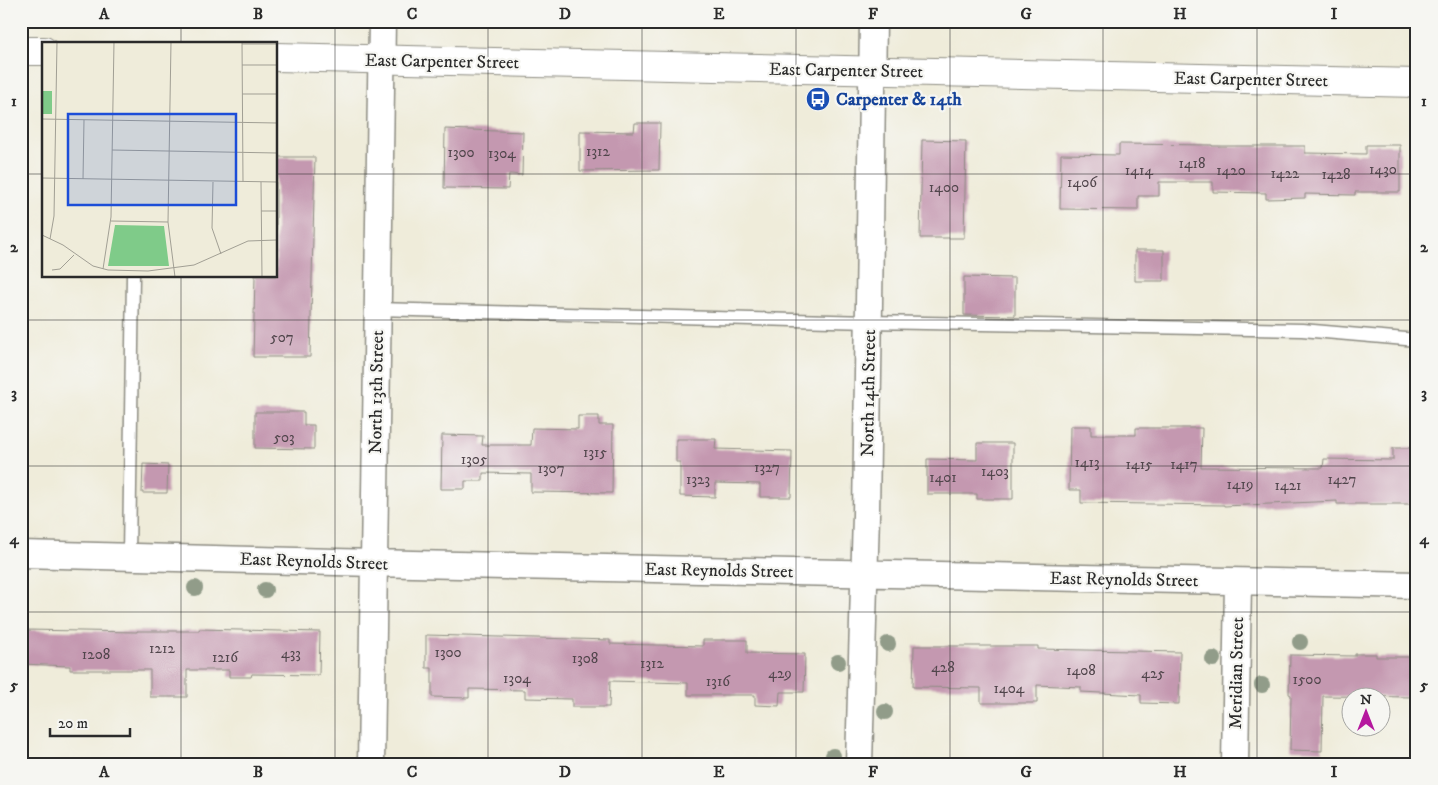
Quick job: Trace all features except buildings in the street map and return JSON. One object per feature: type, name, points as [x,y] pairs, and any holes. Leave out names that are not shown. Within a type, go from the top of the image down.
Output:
[{"type":"street","name":"North 13th Street","points":[[371,764],[382,21]]},
{"type":"street","name":"North 14th Street","points":[[860,764],[873,21]]},
{"type":"street","points":[[21,51],[42,51]]},
{"type":"street","name":"East Carpenter Street","points":[[278,57],[1417,83]]},
{"type":"street","name":"East Reynolds Street","points":[[21,554],[1417,585]]},
{"type":"street","name":"Meridian Street","points":[[1234,764],[1238,582]]},
{"type":"lane","points":[[129,556],[133,278]]},
{"type":"lane","points":[[377,310],[1302,330],[1417,340]]},
{"type":"place","name":"Carpenter & 14th","points":[[818,99]]}]
